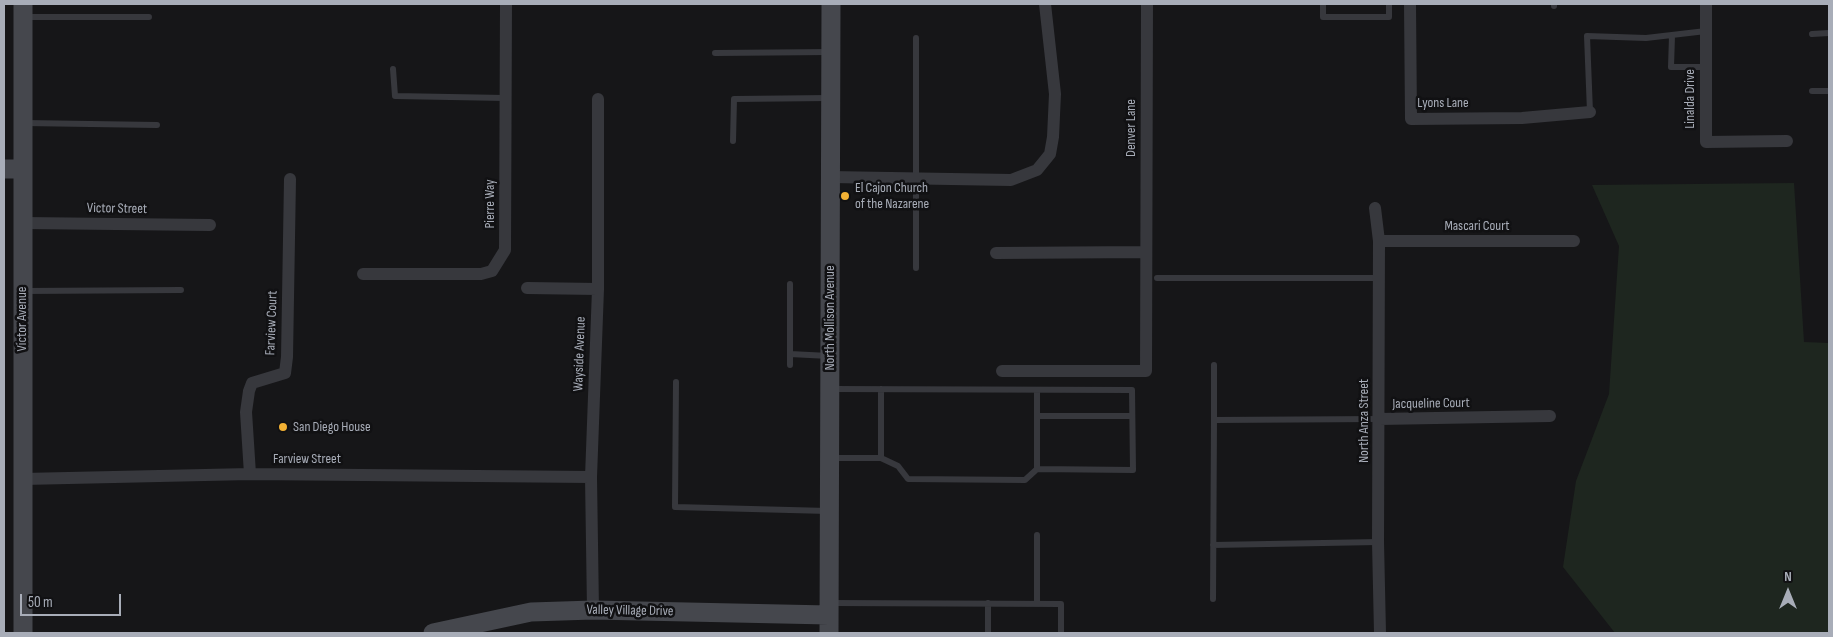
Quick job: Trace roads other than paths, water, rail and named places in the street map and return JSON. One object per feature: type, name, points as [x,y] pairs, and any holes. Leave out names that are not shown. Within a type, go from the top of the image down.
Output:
[{"type":"street","name":"Pierre Way","points":[[363,274],[481,274],[492,271],[497,266],[505,250],[506,4]]},
{"type":"street","name":"North Mollison Avenue","points":[[829,617],[831,4]]},
{"type":"street","points":[[830,178],[1011,180],[1037,170],[1050,154],[1053,137],[1055,94],[1045,4]]},
{"type":"street","name":"Denver Lane","points":[[1002,371],[1146,371],[1147,4]]},
{"type":"street","name":"Lyons Lane","points":[[1410,4],[1411,119],[1522,118],[1590,112]]},
{"type":"street","name":"Linalda Drive","points":[[1706,4],[1706,142],[1787,141]]},
{"type":"street","name":"Victor Avenue","points":[[23,11],[23,633]]},
{"type":"street","name":"Wayside Avenue","points":[[593,610],[591,476],[598,289],[598,99]]},
{"type":"street","points":[[4,169],[23,169]]},
{"type":"street","name":"Farview Court","points":[[250,474],[246,412],[249,391],[252,383],[285,373],[288,356],[290,179]]},
{"type":"street","name":"North Anza Street","points":[[1375,208],[1379,241],[1378,542],[1380,633]]},
{"type":"street","name":"Victor Street","points":[[23,223],[210,225]]},
{"type":"street","name":"Mascari Court","points":[[1379,241],[1574,241]]},
{"type":"street","points":[[996,253],[1145,252]]},
{"type":"street","points":[[527,288],[598,289]]},
{"type":"street","name":"Jacqueline Court","points":[[1379,419],[1550,416]]},
{"type":"street","name":"Farview Street","points":[[23,480],[250,474],[591,476]]},
{"type":"street","name":"Valley Village Drive","points":[[433,633],[531,612],[593,610],[829,617]]},
{"type":"lane","points":[[1323,4],[1323,16],[1389,16],[1389,4]]},
{"type":"lane","points":[[23,11],[149,17]]},
{"type":"lane","points":[[1590,112],[1587,36],[1646,38],[1706,31]]},
{"type":"lane","points":[[1812,34],[1829,33]]},
{"type":"lane","points":[[1672,36],[1671,67],[1706,67]]},
{"type":"lane","points":[[916,38],[916,268]]},
{"type":"lane","points":[[715,53],[831,52]]},
{"type":"lane","points":[[393,69],[395,96],[505,98]]},
{"type":"lane","points":[[1812,91],[1829,91]]},
{"type":"lane","points":[[733,141],[734,100],[830,98]]},
{"type":"lane","points":[[23,123],[157,124]]},
{"type":"lane","points":[[1157,278],[1379,278]]},
{"type":"lane","points":[[790,284],[790,365]]},
{"type":"lane","points":[[22,291],[181,290]]},
{"type":"lane","points":[[790,354],[830,356]]},
{"type":"lane","points":[[1213,599],[1214,365]]},
{"type":"lane","points":[[676,382],[675,507],[830,510]]},
{"type":"lane","points":[[830,389],[1132,390],[1133,470],[1037,469],[1025,480],[908,480],[898,466],[880,458],[830,458]]},
{"type":"lane","points":[[880,458],[881,389]]},
{"type":"lane","points":[[1037,390],[1037,469]]},
{"type":"lane","points":[[1037,416],[1132,416]]},
{"type":"lane","points":[[1214,420],[1379,419]]},
{"type":"lane","points":[[1037,535],[1037,604]]},
{"type":"lane","points":[[1213,545],[1378,542]]},
{"type":"lane","points":[[829,617],[988,603],[1061,604],[1061,633]]},
{"type":"lane","points":[[988,603],[988,633]]},
{"type":"place","name":"El Cajon Church of the Nazarene","points":[[845,196]]},
{"type":"place","name":"San Diego House","points":[[283,427]]}]
